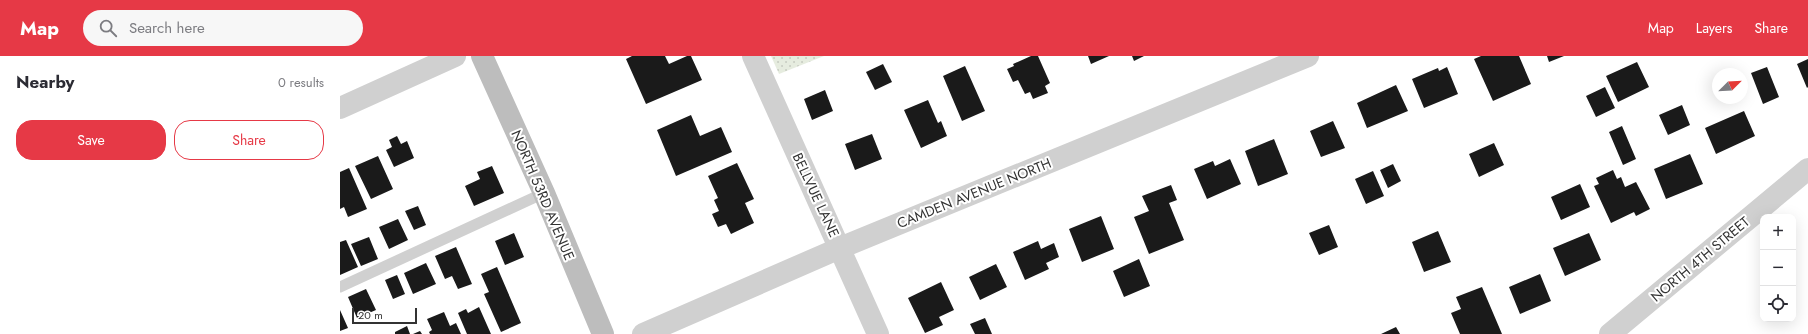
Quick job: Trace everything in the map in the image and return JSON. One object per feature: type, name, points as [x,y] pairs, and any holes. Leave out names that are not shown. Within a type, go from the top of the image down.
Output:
[{"type":"street","points":[[340,108],[455,56]]},
{"type":"street","name":"NORTH 53RD AVENUE","points":[[482,56],[544,193],[603,334]]},
{"type":"street","name":"BELLVUE LANE","points":[[753,56],[878,334]]},
{"type":"street","name":"CAMDEN AVENUE NORTH","points":[[642,334],[840,248],[1308,56]]},
{"type":"street","name":"NORTH 4TH STREET","points":[[1610,334],[1808,169]]},
{"type":"lane","points":[[340,287],[544,193]]},
{"type":"shaded area","points":[[771,56],[824,56],[779,74]]},
{"type":"building","points":[[632,56],[665,56],[669,64],[687,56],[691,56],[702,80],[646,104],[626,59]]},
{"type":"building","points":[[1031,56],[1038,56],[1050,83],[1045,86],[1048,93],[1033,99],[1030,92],[1025,94],[1018,80],[1013,82],[1007,69],[1014,66],[1013,64]]},
{"type":"building","points":[[1088,56],[1109,56],[1091,64]]},
{"type":"building","points":[[1132,56],[1144,56],[1134,61]]},
{"type":"building","points":[[1481,56],[1519,56],[1531,84],[1493,101],[1474,59]]},
{"type":"building","points":[[1547,56],[1564,56],[1549,62]]},
{"type":"building","points":[[1808,59],[1808,87],[1807,88],[1797,64]]},
{"type":"building","points":[[1637,62],[1649,87],[1618,102],[1606,76]]},
{"type":"building","points":[[883,64],[892,82],[875,90],[866,72]]},
{"type":"building","points":[[965,66],[985,111],[962,121],[943,76]]},
{"type":"building","points":[[1447,67],[1458,94],[1424,108],[1412,79],[1438,68],[1439,71]]},
{"type":"building","points":[[1767,67],[1779,97],[1763,104],[1751,73]]},
{"type":"building","points":[[1396,85],[1408,111],[1367,128],[1357,103]]},
{"type":"building","points":[[1605,87],[1615,108],[1596,117],[1586,96]]},
{"type":"building","points":[[825,90],[833,111],[812,120],[804,99]]},
{"type":"building","points":[[928,100],[938,123],[941,121],[947,136],[921,148],[904,110]]},
{"type":"building","points":[[1682,105],[1690,125],[1668,135],[1659,115]]},
{"type":"building","points":[[1744,111],[1755,136],[1716,154],[1705,128]]},
{"type":"building","points":[[691,115],[700,136],[721,127],[732,152],[676,176],[657,130]]},
{"type":"building","points":[[1333,121],[1345,148],[1321,157],[1310,131]]},
{"type":"building","points":[[1622,126],[1636,159],[1623,165],[1609,132]]},
{"type":"building","points":[[872,134],[882,159],[855,170],[845,144]]},
{"type":"building","points":[[397,136],[401,144],[407,141],[414,158],[394,167],[386,150],[392,147],[389,140]]},
{"type":"building","points":[[1274,139],[1288,174],[1258,186],[1245,151]]},
{"type":"building","points":[[1494,143],[1504,165],[1479,177],[1469,154]]},
{"type":"building","points":[[1690,154],[1703,184],[1666,199],[1654,169]]},
{"type":"building","points":[[378,156],[393,189],[371,199],[355,166]]},
{"type":"building","points":[[1230,159],[1241,184],[1207,199],[1194,169],[1213,161],[1215,166]]},
{"type":"building","points":[[737,163],[754,199],[745,203],[754,223],[731,234],[726,224],[718,227],[712,214],[719,211],[714,200],[718,198],[708,176]]},
{"type":"building","points":[[1393,164],[1401,181],[1388,188],[1380,170]]},
{"type":"building","points":[[492,166],[504,193],[474,206],[465,186],[480,179],[477,172]]},
{"type":"building","points":[[349,168],[367,209],[348,217],[344,207],[340,209],[340,172]]},
{"type":"building","points":[[1613,170],[1617,179],[1621,177],[1625,187],[1636,182],[1650,209],[1636,216],[1634,212],[1611,223],[1594,186],[1599,184],[1596,178]]},
{"type":"building","points":[[1373,171],[1384,196],[1366,204],[1355,179]]},
{"type":"building","points":[[1580,184],[1590,207],[1561,220],[1551,197]]},
{"type":"building","points":[[1171,185],[1177,200],[1169,203],[1184,240],[1149,254],[1134,217],[1149,211],[1142,196]]},
{"type":"building","points":[[418,206],[426,225],[414,230],[405,211]]},
{"type":"building","points":[[1101,216],[1114,249],[1082,262],[1069,229]]},
{"type":"building","points":[[398,219],[408,240],[389,249],[379,227]]},
{"type":"building","points":[[1329,225],[1338,247],[1319,255],[1309,233]]},
{"type":"building","points":[[1438,231],[1451,262],[1424,272],[1412,242]]},
{"type":"building","points":[[514,233],[524,257],[505,265],[495,241]]},
{"type":"building","points":[[1589,233],[1601,260],[1565,276],[1553,248]]},
{"type":"building","points":[[369,237],[378,259],[361,266],[351,244]]},
{"type":"building","points":[[346,240],[358,267],[340,275],[340,242]]},
{"type":"building","points":[[1038,241],[1041,249],[1054,243],[1059,257],[1046,263],[1049,269],[1025,280],[1013,252]]},
{"type":"building","points":[[456,247],[472,284],[458,289],[452,276],[445,279],[435,256]]},
{"type":"building","points":[[1139,259],[1150,286],[1124,297],[1113,271]]},
{"type":"building","points":[[426,263],[436,284],[413,294],[404,273]]},
{"type":"building","points":[[996,264],[1007,287],[980,300],[969,277]]},
{"type":"building","points":[[497,267],[521,323],[501,332],[484,294],[489,292],[481,274]]},
{"type":"building","points":[[1540,274],[1551,301],[1520,314],[1509,287]]},
{"type":"building","points":[[397,275],[405,294],[393,299],[385,280]]},
{"type":"building","points":[[941,282],[954,310],[939,317],[943,325],[925,333],[908,298]]},
{"type":"building","points":[[1482,287],[1502,334],[1460,334],[1451,313],[1461,309],[1456,297]]},
{"type":"building","points":[[366,289],[376,310],[357,318],[348,297]]},
{"type":"building","points":[[479,307],[491,334],[467,334],[458,313],[466,309],[468,313]]},
{"type":"building","points":[[340,310],[348,328],[340,331]]},
{"type":"building","points":[[444,312],[450,326],[456,323],[461,334],[430,334],[429,332],[432,330],[427,319]]},
{"type":"building","points":[[985,318],[992,334],[975,334],[970,324]]},
{"type":"building","points":[[407,326],[410,334],[395,334],[395,332]]},
{"type":"building","points":[[1396,327],[1400,334],[1381,334]]},
{"type":"building","points":[[420,331],[422,334],[413,334]]}]
